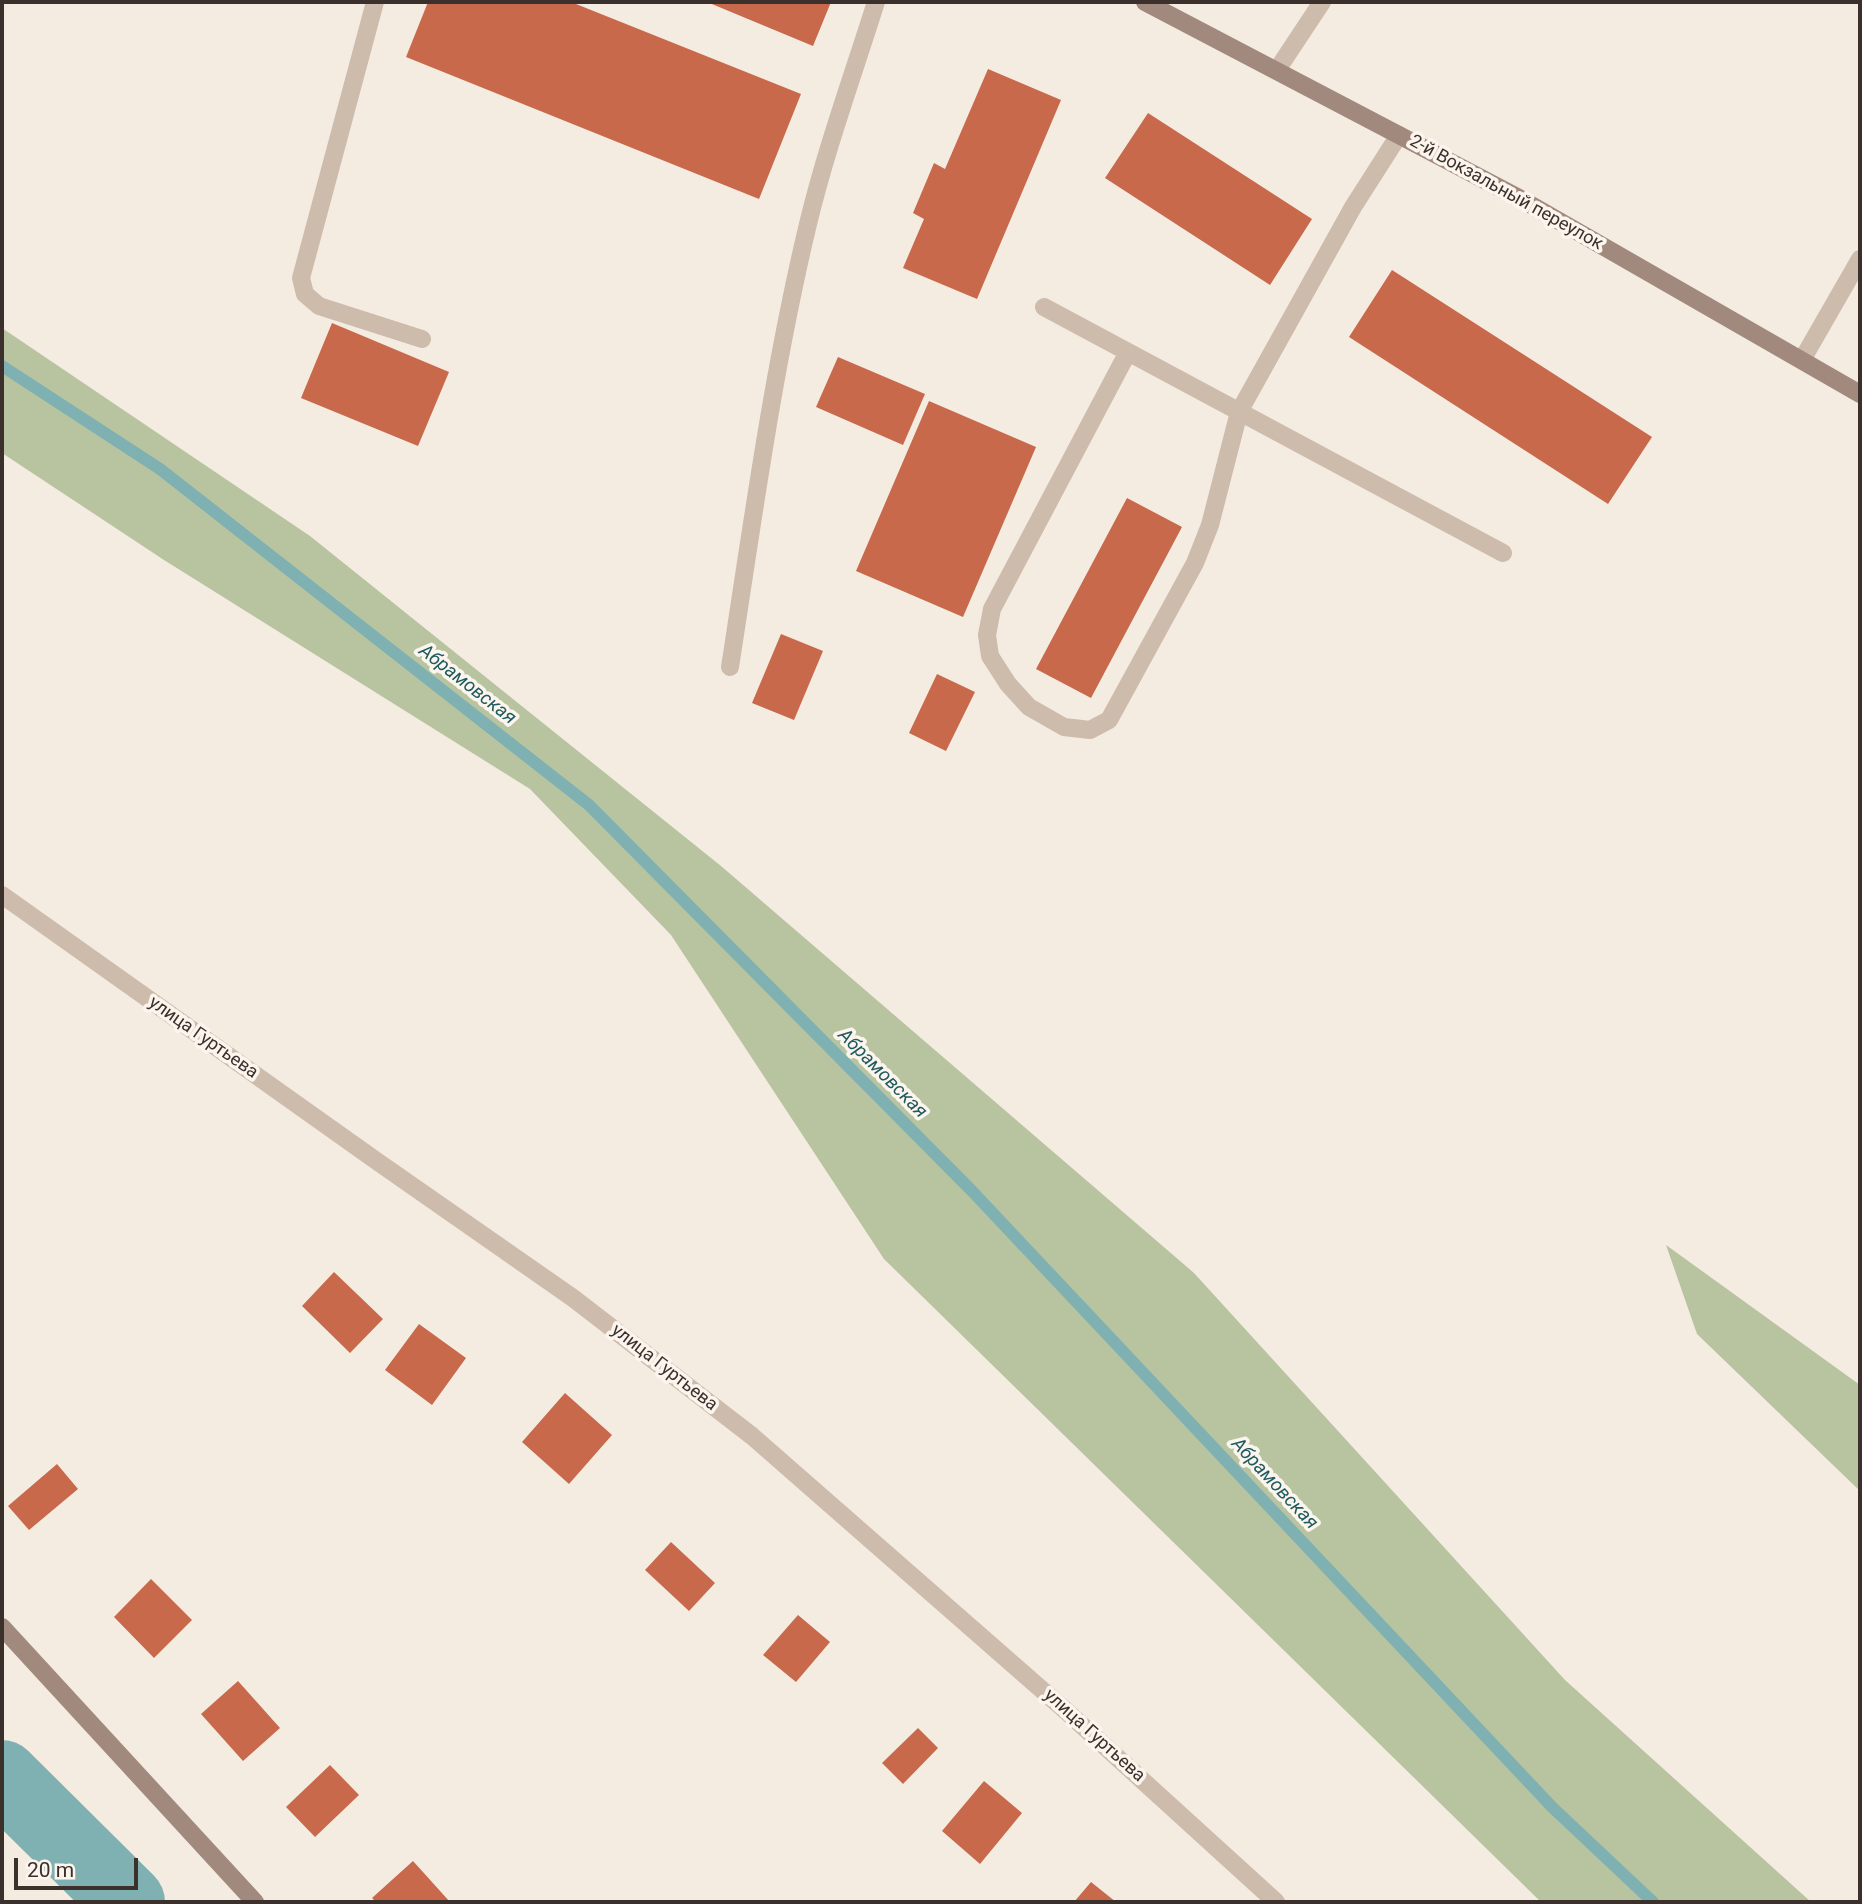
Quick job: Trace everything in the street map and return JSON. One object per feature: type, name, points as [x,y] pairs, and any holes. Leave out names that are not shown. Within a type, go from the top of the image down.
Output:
[{"type":"street","points":[[375,2],[301,278],[305,294],[319,306],[422,339]]},
{"type":"street","points":[[730,667],[776,376],[792,293],[826,158],[876,2]]},
{"type":"street","name":"2-й Вокзальный переулок","points":[[1145,2],[1519,198],[1860,394]]},
{"type":"street","points":[[1278,70],[1322,2]]},
{"type":"street","points":[[1128,352],[992,609],[987,635],[990,656],[1008,684],[1029,707],[1064,727],[1090,730],[1109,720],[1195,563],[1210,525],[1239,412],[1353,207],[1399,135]]},
{"type":"street","points":[[1802,360],[1860,260]]},
{"type":"street","points":[[1044,307],[1503,553]]},
{"type":"street","name":"улица Гуртьева","points":[[2,895],[573,1297],[752,1436],[1055,1701],[1276,1902]]},
{"type":"street","points":[[2,1627],[255,1902]]},
{"type":"green space","points":[[2,328],[310,536],[721,866],[1194,1273],[1565,1680],[1811,1902],[1541,1902],[884,1259],[671,935],[530,789],[164,560],[2,453]]},
{"type":"green space","points":[[1666,1245],[1860,1385],[1860,1491],[1697,1334]]},
{"type":"building","points":[[428,2],[571,2],[801,94],[759,199],[406,57]]},
{"type":"building","points":[[707,2],[831,2],[813,46]]},
{"type":"building","points":[[988,69],[1061,100],[977,299],[903,268],[924,219],[913,213],[934,163],[945,169]]},
{"type":"building","points":[[1148,113],[1312,219],[1270,285],[1105,178]]},
{"type":"building","points":[[1392,270],[1652,437],[1608,504],[1349,337]]},
{"type":"building","points":[[332,323],[449,372],[418,446],[301,398]]},
{"type":"building","points":[[838,357],[925,394],[903,445],[816,407]]},
{"type":"building","points":[[929,401],[1036,447],[963,617],[856,571]]},
{"type":"building","points":[[1127,498],[1182,527],[1091,698],[1036,669]]},
{"type":"building","points":[[781,634],[823,651],[794,720],[752,703]]},
{"type":"building","points":[[937,674],[975,692],[946,751],[909,733]]},
{"type":"building","points":[[334,1272],[383,1319],[350,1353],[302,1306]]},
{"type":"building","points":[[419,1324],[466,1358],[432,1405],[385,1370]]},
{"type":"building","points":[[565,1393],[612,1435],[569,1484],[522,1442]]},
{"type":"building","points":[[57,1464],[78,1489],[29,1530],[8,1506]]},
{"type":"building","points":[[671,1542],[715,1583],[689,1611],[645,1570]]},
{"type":"building","points":[[151,1579],[192,1620],[154,1658],[114,1617]]},
{"type":"building","points":[[798,1615],[830,1642],[796,1682],[763,1655]]},
{"type":"building","points":[[238,1681],[280,1728],[243,1761],[201,1714]]},
{"type":"building","points":[[918,1728],[938,1748],[903,1784],[882,1763]]},
{"type":"building","points":[[330,1765],[359,1795],[315,1837],[286,1807]]},
{"type":"building","points":[[984,1781],[1022,1813],[980,1864],[942,1831]]},
{"type":"building","points":[[413,1861],[450,1902],[376,1902],[372,1898]]},
{"type":"building","points":[[1091,1882],[1116,1902],[1074,1902]]},
{"type":"waterway","name":"Абрамовская","points":[[2,366],[160,469],[589,805],[972,1191],[1552,1807],[1653,1902]]},
{"type":"waterway","points":[[2,1777],[128,1902]]}]
